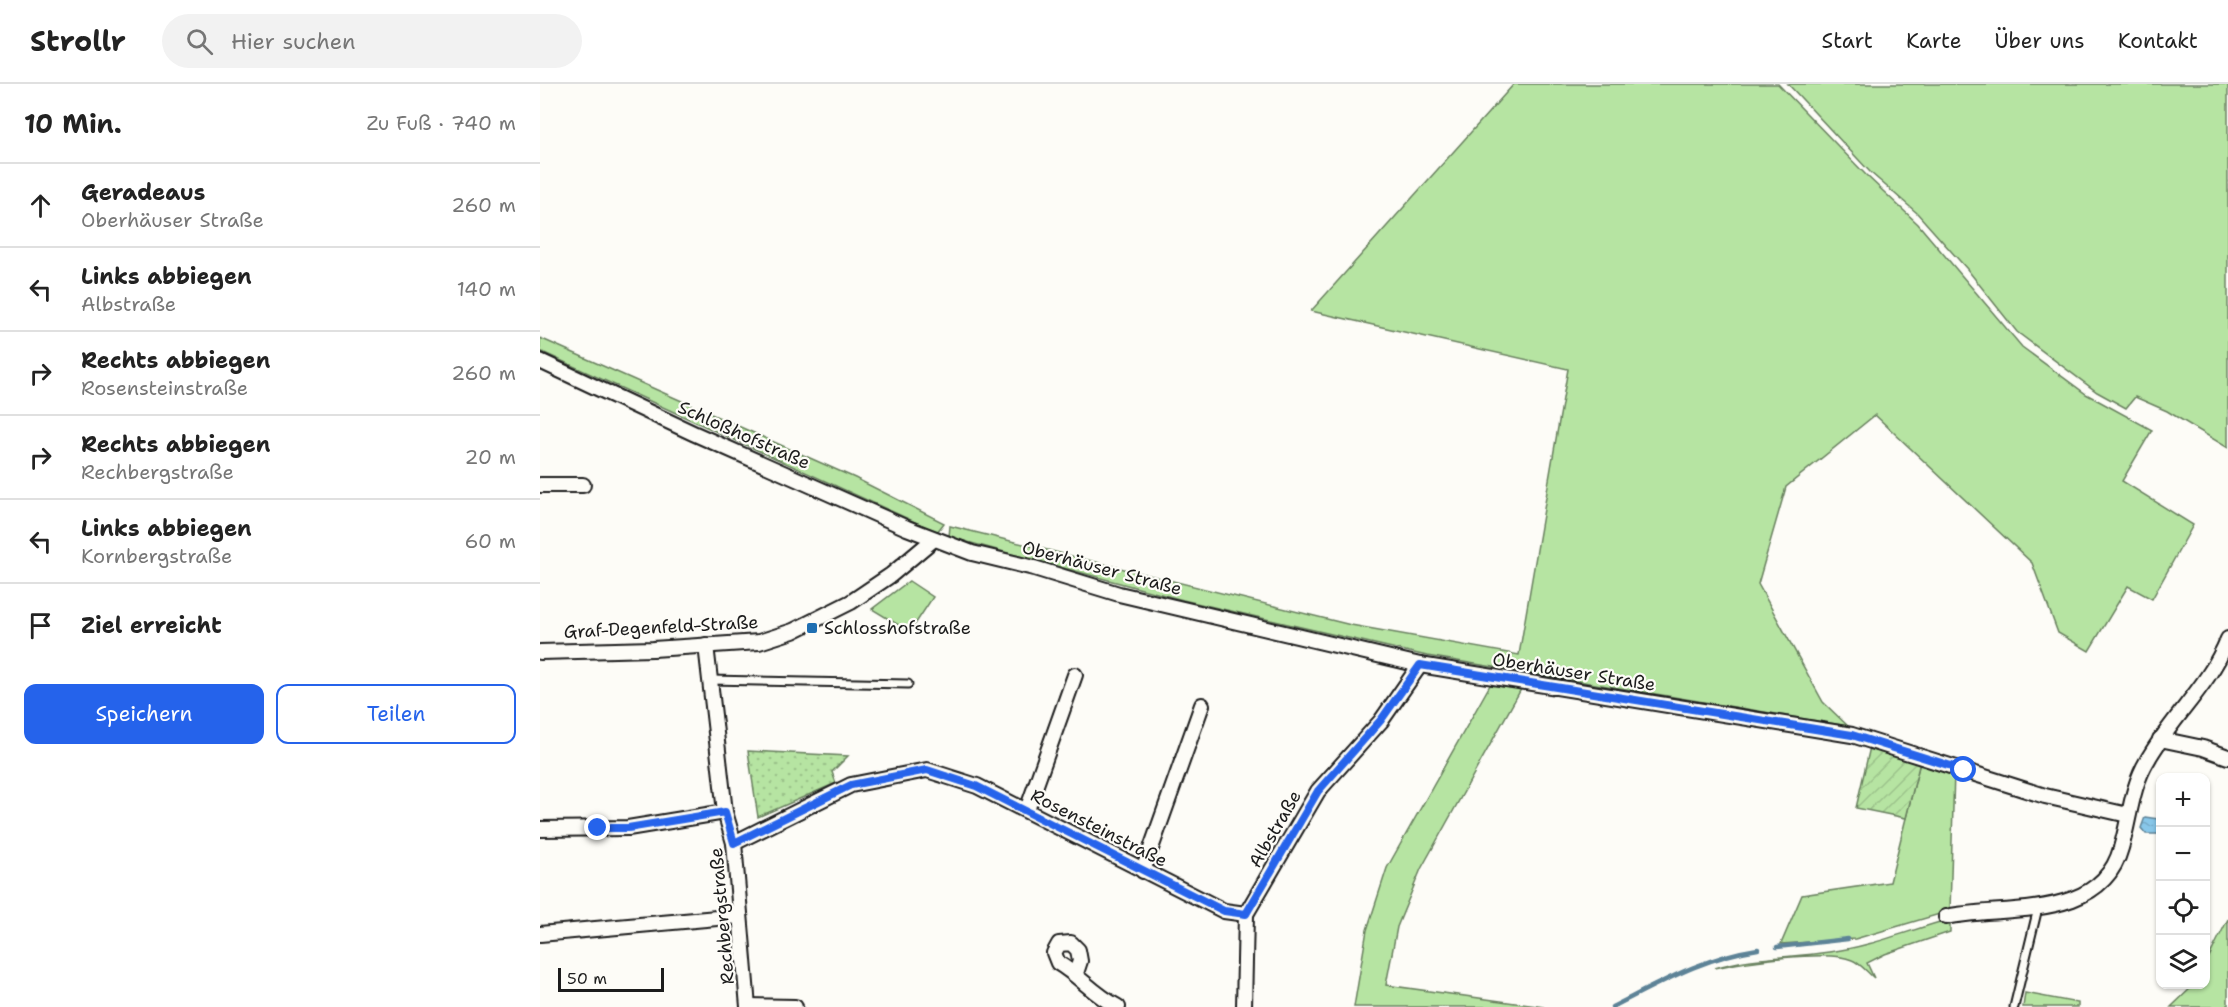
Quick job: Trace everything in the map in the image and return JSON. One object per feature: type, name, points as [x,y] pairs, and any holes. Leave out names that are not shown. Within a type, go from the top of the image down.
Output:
[{"type":"street","name":"Schloßhofstraße","points":[[540,361],[693,433],[934,539]]},
{"type":"street","points":[[540,485],[583,485]]},
{"type":"street","name":"Graf-Degenfeld-Straße","points":[[540,652],[759,642],[793,631],[851,602],[891,575],[934,539]]},
{"type":"street","name":"Oberhäuser Straße","points":[[934,539],[1119,594],[1420,665],[1852,735],[2045,795],[2128,815]]},
{"type":"street","points":[[1946,917],[1973,912],[2038,908],[2080,897],[2099,884],[2121,850],[2138,776],[2160,739],[2210,676],[2228,639]]},
{"type":"street","name":"Rechbergstraße","points":[[706,645],[725,812],[734,843],[748,1007]]},
{"type":"street","name":"Albstraße","points":[[1244,1007],[1246,914],[1318,791],[1381,720],[1420,665]]},
{"type":"street","points":[[1028,810],[1075,675]]},
{"type":"street","points":[[1143,872],[1202,705]]},
{"type":"street","points":[[2160,739],[2203,748],[2228,757]]},
{"type":"street","name":"Rosensteinstraße","points":[[734,843],[851,785],[906,772],[927,770],[976,786],[1028,810],[1143,872],[1224,911],[1246,914]]},
{"type":"street","points":[[540,829],[628,828],[725,812]]},
{"type":"street","points":[[540,934],[739,916]]},
{"type":"street","points":[[1076,973],[1099,998],[1118,1007]]},
{"type":"street","points":[[748,1007],[795,1007]]},
{"type":"lane","points":[[710,680],[908,684]]},
{"type":"lane","points":[[2014,1007],[2038,908]]},
{"type":"green space","points":[[1514,84],[1778,84],[1866,175],[1918,224],[2022,347],[2086,394],[2152,430],[2122,481],[2193,525],[2152,599],[2128,586],[2089,651],[2058,633],[2032,563],[1875,415],[1786,487],[1758,584],[1823,702],[1848,726],[1427,656],[1183,600],[949,537],[950,526],[1351,625],[1519,655],[1568,369],[1311,311]]},
{"type":"green space","points":[[1788,84],[2228,84],[2228,448],[2167,411],[2135,397],[2126,408],[2097,392],[2017,332],[1967,269],[1917,213],[1871,173]]},
{"type":"green space","points":[[540,338],[855,478],[944,523],[937,532],[540,351]]},
{"type":"green space","points":[[909,581],[933,597],[910,632],[872,609]]},
{"type":"green space","points":[[1490,685],[1521,689],[1421,869],[1397,927],[1386,985],[1544,1007],[1354,1007],[1367,930],[1387,868]]},
{"type":"green space","points":[[1870,747],[1920,762],[1906,818],[1856,808]]},
{"type":"green space","points":[[748,751],[848,756],[832,772],[836,783],[758,817]]},
{"type":"green space","points":[[1920,762],[1954,771],[1950,911],[1855,939],[1781,944],[1802,895],[1890,882]]},
{"type":"green space","points":[[1950,919],[1950,932],[1885,954],[1867,963],[1874,978],[1861,965],[1841,957],[1806,956],[1715,968],[1757,959],[1844,950]]},
{"type":"green space","points":[[2228,919],[2228,1007],[2171,1007],[2190,989],[2210,989],[2210,955]]},
{"type":"green space","points":[[2025,993],[2078,1003],[2078,1007],[2023,1007]]},
{"type":"water","points":[[2145,817],[2156,819],[2156,834],[2146,834],[2141,828]]},
{"type":"waterway","points":[[1777,947],[1848,939]]},
{"type":"waterway","points":[[1612,1007],[1701,965],[1719,958],[1758,949]]},
{"type":"place","name":"Schlosshofstraße","points":[[812,628]]},
{"type":"route","points":[[598,828],[628,828],[725,812],[734,843],[851,785],[906,772],[927,770],[976,786],[1028,810],[1143,872],[1224,911],[1246,914],[1318,791],[1381,720],[1420,665],[1852,735],[1964,770]]}]
